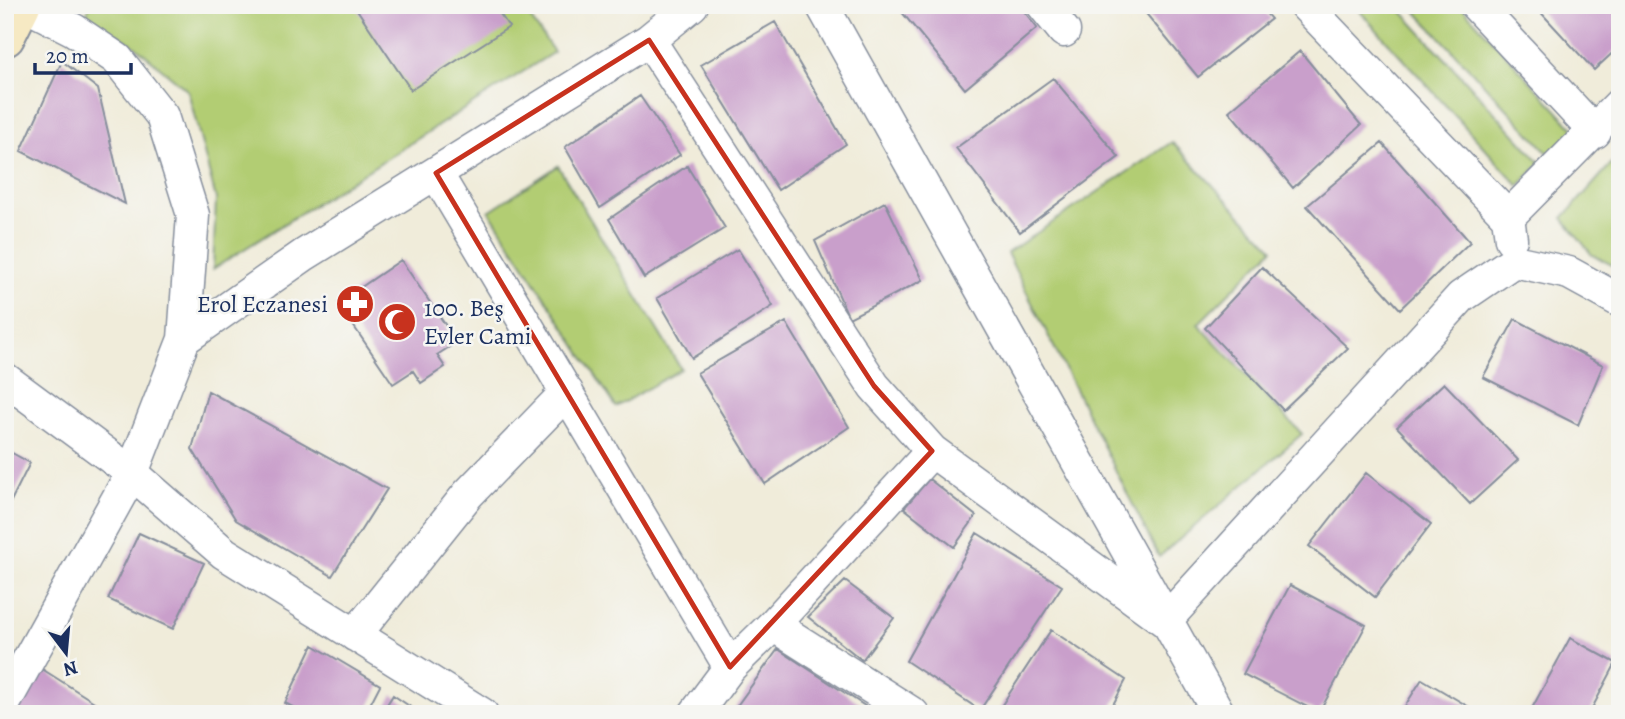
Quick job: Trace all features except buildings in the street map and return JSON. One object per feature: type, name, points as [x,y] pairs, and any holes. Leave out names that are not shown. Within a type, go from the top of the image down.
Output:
[{"type":"main road","points":[[5,37],[23,5]]},
{"type":"street","points":[[5,702],[132,473],[184,339],[193,215],[162,116],[117,59],[74,30],[23,5]]},
{"type":"street","points":[[184,339],[304,255],[649,40],[692,5]]},
{"type":"street","points":[[822,5],[1219,714]]},
{"type":"street","points":[[1043,5],[1064,31]]},
{"type":"street","points":[[1305,5],[1508,217],[1514,261]]},
{"type":"street","points":[[1476,5],[1595,132]]},
{"type":"street","points":[[649,40],[874,386],[932,450],[1165,621]]},
{"type":"street","points":[[1508,217],[1620,104]]},
{"type":"street","points":[[436,173],[730,667]]},
{"type":"street","points":[[1165,621],[1461,297],[1514,261],[1569,273],[1620,300]]},
{"type":"street","points":[[5,379],[132,473],[224,553],[482,714]]},
{"type":"street","points":[[355,635],[468,494],[567,392]]},
{"type":"street","points":[[695,714],[730,667],[773,625],[932,450]]},
{"type":"street","points":[[773,625],[913,714]]},
{"type":"highlighted area","points":[[649,40],[874,386],[932,451],[730,667],[436,173]]},
{"type":"green space","points":[[90,5],[521,5],[554,52],[213,269],[216,199],[188,91],[135,46],[86,15]]},
{"type":"green space","points":[[1354,5],[1396,5],[1541,163],[1519,186]]},
{"type":"green space","points":[[1410,5],[1460,5],[1578,133],[1552,157]]},
{"type":"green space","points":[[1172,142],[1273,249],[1198,324],[1302,434],[1159,557],[1007,253]]},
{"type":"green space","points":[[1620,154],[1620,269],[1592,255],[1563,218]]},
{"type":"green space","points":[[558,166],[681,369],[616,407],[489,211]]},
{"type":"place","name":"Erol Eczanesi","points":[[355,304]]},
{"type":"place","name":"100. Beş Evler Cami","points":[[397,322]]}]
